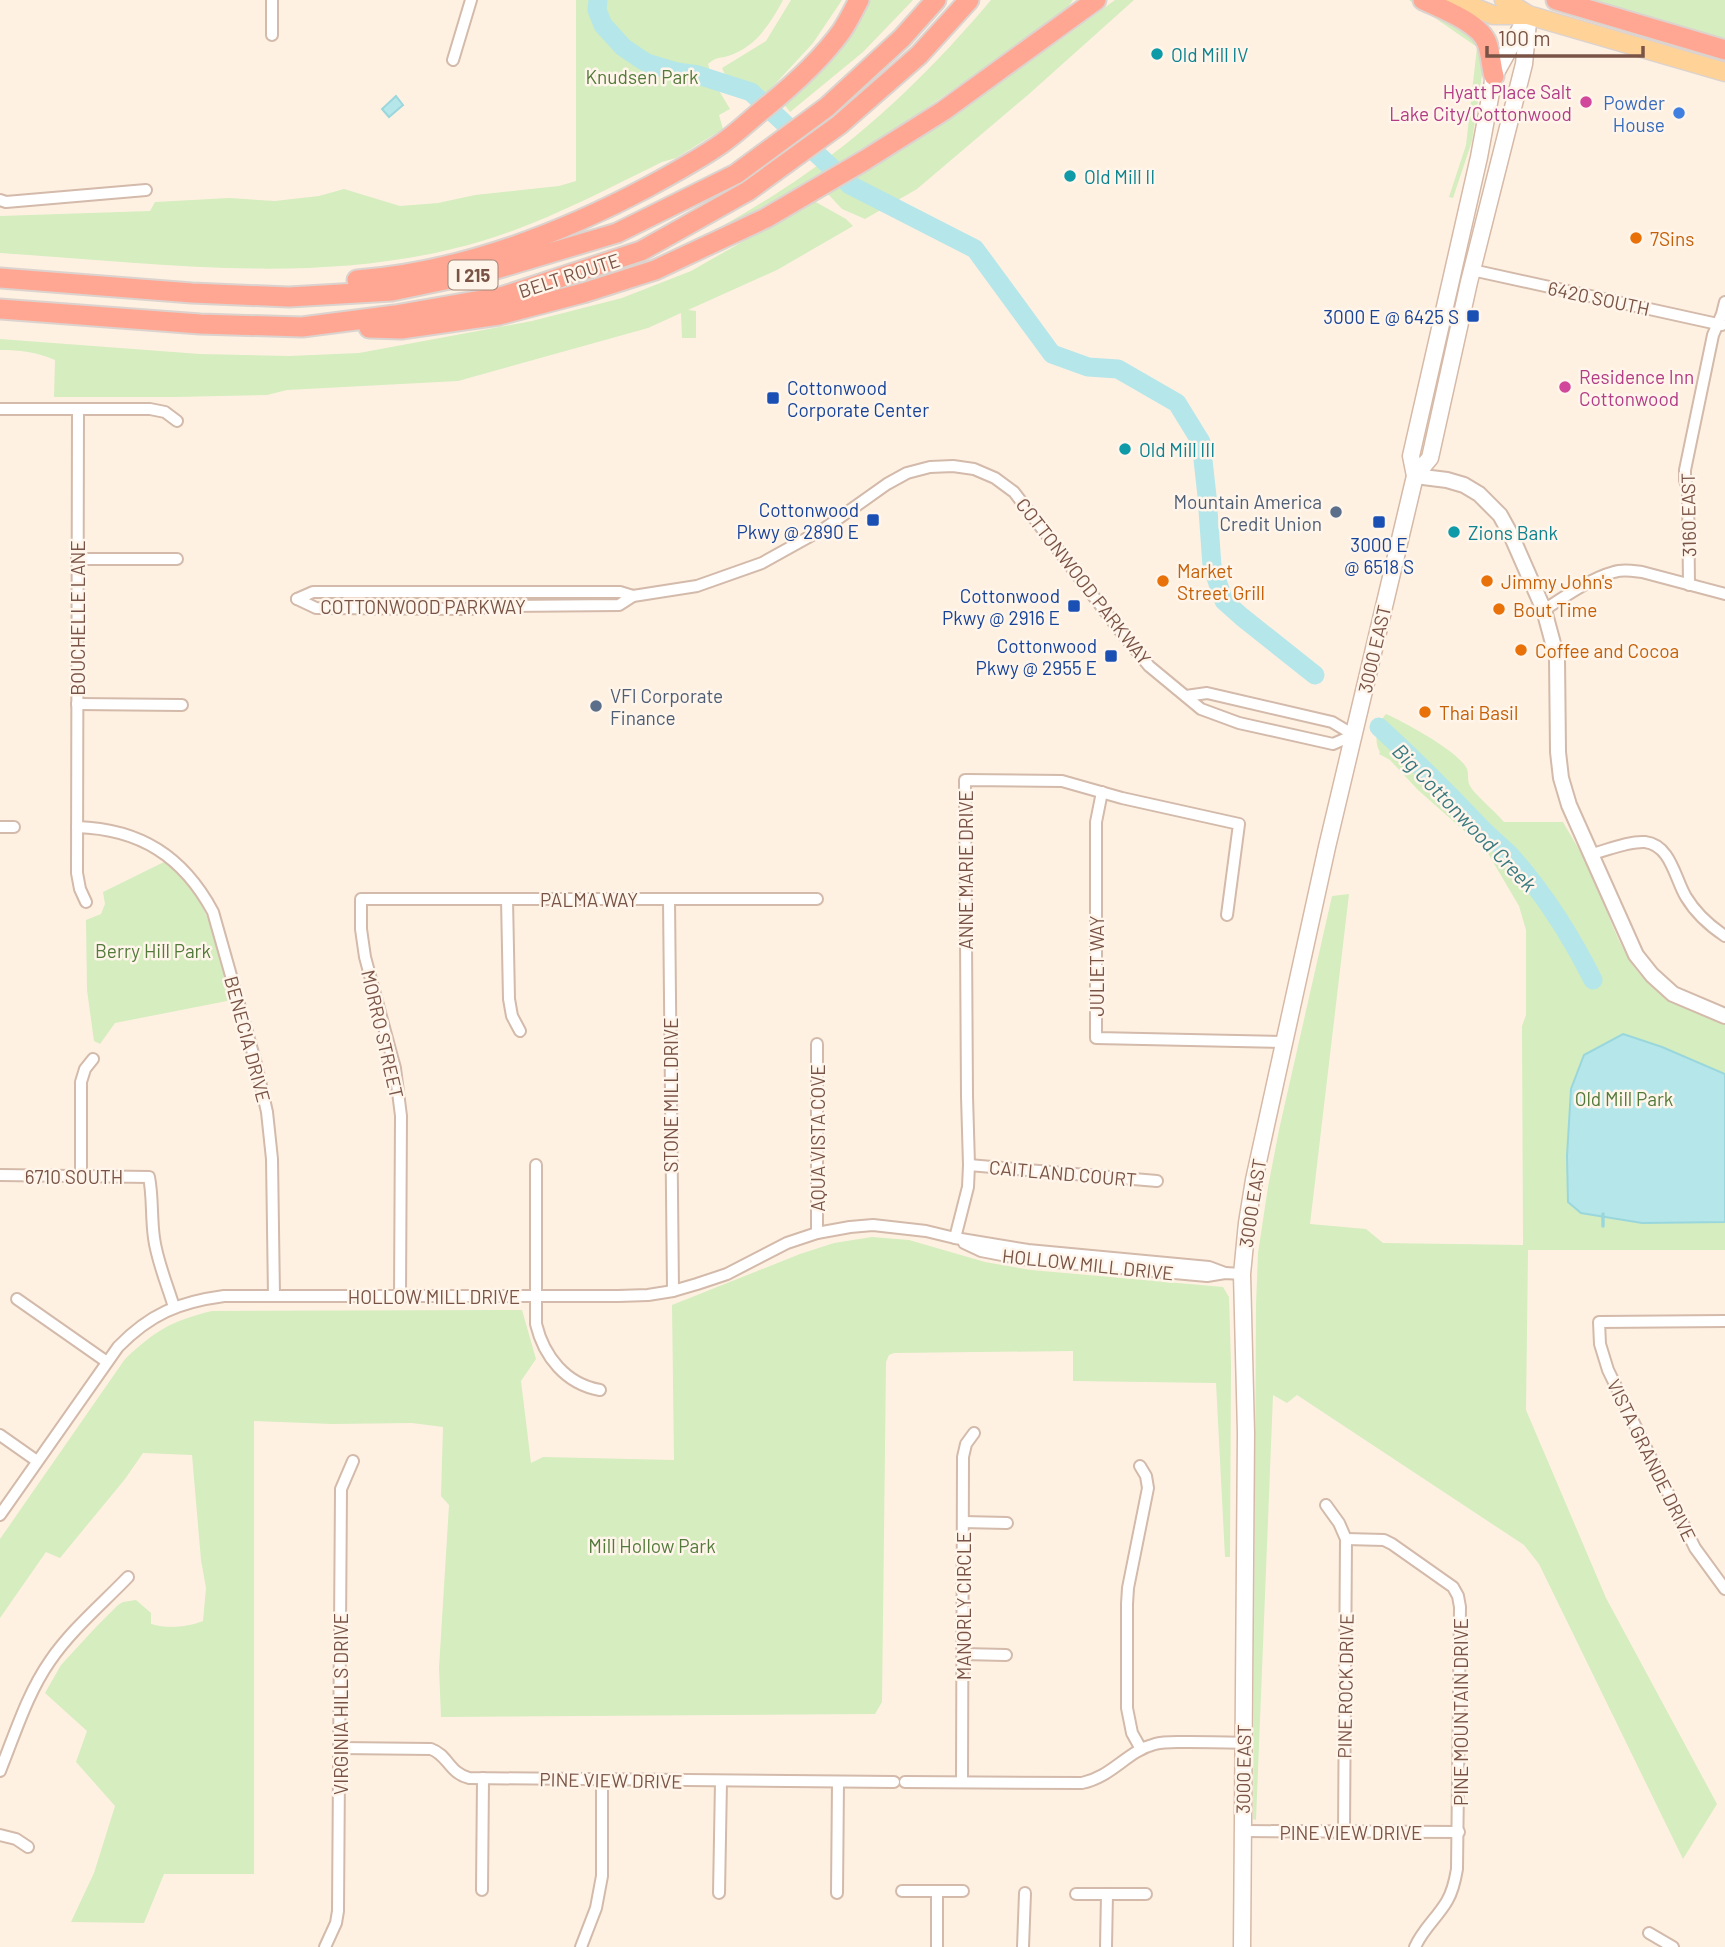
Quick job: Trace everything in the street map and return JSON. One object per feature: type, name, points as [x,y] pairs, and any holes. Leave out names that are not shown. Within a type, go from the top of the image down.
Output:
[{"type":"highway","points":[[192,293],[388,278],[440,267],[548,234],[607,208],[721,144],[800,78],[841,32],[859,0]]},
{"type":"highway","name":"BELT ROUTE","points":[[0,278],[192,293],[289,297],[392,291],[493,270],[617,233],[736,174],[827,107],[902,38],[936,0]]},
{"type":"highway","name":"BELT ROUTE","points":[[0,309],[200,324],[302,327],[395,316],[503,296],[641,251],[748,191],[839,125],[919,55],[969,0]]},
{"type":"highway","points":[[1423,0],[1469,23],[1480,32],[1487,43],[1494,76]]},
{"type":"highway","points":[[1556,0],[1725,50]]},
{"type":"highway","points":[[302,327],[401,329],[499,315],[583,293],[655,270],[766,218],[865,160],[943,111],[1088,3]]},
{"type":"main road","points":[[1453,0],[1481,21],[1491,33],[1496,48],[1494,76]]},
{"type":"main road","points":[[1453,0],[1493,15],[1528,15]]},
{"type":"main road","points":[[1504,0],[1528,15],[1725,72]]},
{"type":"main road","name":"3000 EAST","points":[[1242,1947],[1245,1419],[1242,1274],[1249,1208],[1283,1042],[1415,476],[1411,456],[1479,157],[1494,76],[1528,15]]},
{"type":"main road","name":"3000 EAST","points":[[1415,476],[1430,458],[1472,270],[1524,64],[1528,15]]},
{"type":"street","points":[[272,0],[272,35]]},
{"type":"street","points":[[453,60],[471,0]]},
{"type":"street","points":[[0,200],[6,202],[146,190]]},
{"type":"street","name":"6420 SOUTH","points":[[1472,270],[1721,325]]},
{"type":"street","name":"3160 EAST","points":[[1689,585],[1688,489],[1685,470],[1713,335],[1721,325],[1725,302]]},
{"type":"street","points":[[0,409],[150,408],[164,412],[177,421]]},
{"type":"street","name":"BOUCHELLE LANE","points":[[78,409],[77,873],[86,902]]},
{"type":"street","name":"COTTONWOOD PARKWAY","points":[[633,596],[619,606],[435,609],[316,608],[298,598],[313,592],[620,592],[633,596],[697,586],[762,563],[795,546],[907,473],[930,467],[953,466],[974,469],[995,478],[1014,492],[1149,666],[1201,709],[1239,723],[1333,744],[1354,735]]},
{"type":"street","points":[[1415,476],[1464,485],[1479,494],[1500,515],[1544,610],[1557,658],[1558,752],[1561,778],[1569,805],[1636,955],[1652,975],[1673,994],[1725,1016]]},
{"type":"street","points":[[78,559],[177,559]]},
{"type":"street","points":[[1544,610],[1615,571],[1642,572],[1725,594]]},
{"type":"street","points":[[1186,696],[1207,693],[1332,722],[1354,735]]},
{"type":"street","points":[[77,704],[182,705]]},
{"type":"street","name":"ANNE MARIE DRIVE","points":[[955,1238],[968,1187],[970,1164],[967,1096],[965,780],[1062,781],[1239,824],[1227,915]]},
{"type":"street","name":"JULIET WAY","points":[[1102,792],[1096,822],[1096,1038],[1283,1042]]},
{"type":"street","points":[[0,827],[14,827]]},
{"type":"street","name":"BENECIA DRIVE","points":[[77,827],[110,830],[153,846],[173,859],[189,876],[203,893],[213,912],[256,1064],[268,1124],[272,1159],[274,1296]]},
{"type":"street","points":[[1591,854],[1637,842],[1658,846],[1665,854],[1685,897],[1698,914],[1725,936]]},
{"type":"street","name":"PALMA WAY","points":[[360,899],[817,899]]},
{"type":"street","name":"MORRO STREET","points":[[360,899],[365,957],[395,1068],[401,1116],[400,1296]]},
{"type":"street","points":[[508,899],[509,999],[512,1016],[520,1031]]},
{"type":"street","name":"STONE MILL DRIVE","points":[[669,899],[673,1291]]},
{"type":"street","name":"AQUA VISTA COVE","points":[[817,1044],[817,1233]]},
{"type":"street","points":[[81,1175],[81,1082],[85,1069],[93,1059]]},
{"type":"street","name":"CAITLAND COURT","points":[[970,1164],[1157,1181]]},
{"type":"street","points":[[536,1165],[536,1324],[540,1340],[547,1354],[573,1382],[585,1388],[600,1390]]},
{"type":"street","name":"6710 SOUTH","points":[[0,1175],[149,1177],[156,1252],[174,1307]]},
{"type":"street","name":"HOLLOW MILL DRIVE","points":[[0,1515],[118,1347],[137,1329],[158,1315],[199,1300],[224,1296],[618,1296],[673,1291],[727,1274],[787,1244],[817,1233],[873,1225],[926,1231],[1045,1252],[1209,1267],[1224,1273],[1242,1274]]},
{"type":"street","points":[[17,1299],[107,1362]]},
{"type":"street","name":"VISTA GRANDE DRIVE","points":[[1725,1321],[1599,1322],[1600,1344],[1608,1370],[1695,1548],[1725,1589]]},
{"type":"street","name":"MANORLY CIRCLE","points":[[962,1782],[963,1457],[966,1444],[974,1433]]},
{"type":"street","points":[[0,1436],[37,1461]]},
{"type":"street","name":"VIRGINIA HILLS DRIVE","points":[[325,1947],[336,1923],[338,1911],[341,1489],[353,1461]]},
{"type":"street","points":[[1140,1466],[1146,1476],[1148,1488],[1128,1588],[1126,1708],[1132,1733],[1141,1749]]},
{"type":"street","points":[[1326,1505],[1346,1539]]},
{"type":"street","points":[[963,1522],[1007,1523]]},
{"type":"street","name":"PINE ROCK DRIVE","points":[[1344,1832],[1346,1539]]},
{"type":"street","name":"PINE MOUNTAIN DRIVE","points":[[1346,1539],[1376,1539],[1392,1544],[1453,1587],[1460,1606],[1457,1870],[1454,1887],[1446,1903],[1421,1934],[1415,1947]]},
{"type":"street","points":[[0,1771],[30,1697],[49,1662],[61,1646],[128,1577]]},
{"type":"street","points":[[963,1654],[1006,1655]]},
{"type":"street","name":"PINE VIEW DRIVE","points":[[339,1748],[431,1749],[437,1751],[461,1776],[484,1778],[1082,1783],[1107,1774],[1141,1749],[1155,1744],[1244,1743]]},
{"type":"street","points":[[482,1890],[484,1778]]},
{"type":"street","points":[[581,1947],[596,1908],[602,1876],[602,1780]]},
{"type":"street","points":[[719,1893],[720,1781]]},
{"type":"street","points":[[837,1893],[838,1782]]},
{"type":"street","name":"PINE VIEW DRIVE","points":[[1242,1831],[1459,1832]]},
{"type":"street","points":[[0,1835],[16,1839],[28,1847]]},
{"type":"street","points":[[902,1891],[963,1891]]},
{"type":"street","points":[[937,1891],[937,1947]]},
{"type":"street","points":[[1023,1947],[1025,1894]]},
{"type":"street","points":[[1076,1894],[1146,1895]]},
{"type":"street","points":[[1106,1947],[1107,1894]]},
{"type":"street","points":[[1649,1933],[1672,1947]]},
{"type":"green space","name":"Knudsen Park","points":[[576,0],[783,0],[767,26],[747,47],[708,64],[712,79],[730,109],[719,115],[723,129],[676,158],[662,162],[551,215],[482,241],[422,255],[363,264],[302,268],[181,266],[0,253],[0,216],[150,211],[155,202],[229,198],[275,201],[319,196],[344,189],[400,206],[559,186],[576,181]]},
{"type":"green space","points":[[791,0],[842,0],[813,43],[765,95],[754,88],[729,83],[722,68],[766,41]]},
{"type":"green space","points":[[869,0],[913,0],[863,52],[790,112],[784,104],[838,44]]},
{"type":"green space","points":[[991,0],[1073,0],[1067,8],[900,126],[782,196],[689,245],[790,185],[855,136],[904,94]]},
{"type":"green space","points":[[1115,0],[1134,0],[917,189],[865,219],[842,209],[827,193],[973,100]]},
{"type":"green space","points":[[1409,0],[1422,0],[1475,34],[1485,55],[1472,141],[1453,198],[1449,197],[1466,145],[1477,47]]},
{"type":"green space","points":[[1585,0],[1725,0],[1725,40]]},
{"type":"green space","points":[[814,201],[846,219],[853,226],[777,270],[688,310],[696,311],[696,338],[682,338],[681,313],[648,328],[458,381],[287,390],[267,395],[175,397],[54,397],[55,360],[28,352],[0,350],[0,339],[200,354],[289,356],[359,353],[532,321],[622,298],[691,271]]},
{"type":"green space","name":"Old Mill Park","points":[[1386,714],[1418,730],[1454,754],[1467,769],[1472,789],[1504,822],[1563,822],[1586,863],[1620,942],[1635,968],[1663,995],[1725,1025],[1725,1250],[1528,1250],[1526,1410],[1606,1598],[1717,1804],[1683,1859],[1539,1564],[1524,1545],[1297,1395],[1287,1403],[1273,1395],[1256,1820],[1253,1819],[1258,1253],[1279,1130],[1332,896],[1349,894],[1310,1224],[1366,1229],[1383,1243],[1523,1245],[1522,1026],[1526,1015],[1526,930],[1519,906],[1486,850],[1418,790],[1390,760],[1379,754],[1377,733]]},
{"type":"green space","name":"Berry Hill Park","points":[[166,861],[181,875],[203,907],[217,943],[232,1000],[115,1023],[100,1044],[94,1041],[87,990],[86,920],[101,914],[105,904],[103,892]]},
{"type":"green space","name":"Mill Hollow Park","points":[[872,1237],[909,1240],[985,1262],[1031,1270],[1223,1287],[1229,1297],[1231,1365],[1230,1557],[1225,1557],[1216,1383],[1073,1381],[1073,1351],[894,1353],[889,1355],[886,1362],[882,1702],[875,1714],[441,1717],[439,1668],[449,1505],[441,1496],[443,1427],[412,1423],[254,1421],[254,1874],[164,1874],[144,1923],[71,1922],[94,1873],[115,1806],[76,1762],[87,1731],[45,1693],[61,1665],[123,1602],[136,1600],[151,1613],[151,1624],[158,1626],[178,1627],[203,1621],[206,1588],[192,1455],[143,1453],[60,1558],[46,1552],[0,1618],[0,1539],[125,1359],[136,1349],[165,1328],[212,1311],[522,1310],[536,1359],[521,1381],[531,1463],[543,1457],[674,1460],[672,1305],[800,1254],[834,1243]]},
{"type":"water","points":[[396,96],[403,105],[389,117],[382,109]]},
{"type":"water","points":[[1623,1034],[1662,1047],[1725,1074],[1725,1222],[1642,1223],[1581,1213],[1568,1202],[1567,1156],[1571,1089],[1584,1055]]},
{"type":"waterway","name":"Big Cottonwood Creek","points":[[598,0],[597,10],[603,25],[623,47],[639,58],[647,63],[698,75],[751,92],[850,185],[975,249],[1052,354],[1088,367],[1118,369],[1177,403],[1201,442],[1212,566],[1224,601],[1315,675]]},
{"type":"waterway","name":"Big Cottonwood Creek","points":[[1379,727],[1522,869],[1556,915],[1593,980]]},
{"type":"waterway","points":[[1603,1214],[1603,1226]]},
{"type":"place","name":"Old Mill IV","points":[[1157,54]]},
{"type":"place","name":"Hyatt Place Salt Lake City/Cottonwood","points":[[1586,102]]},
{"type":"place","name":"Powder House","points":[[1679,113]]},
{"type":"place","name":"Old Mill II","points":[[1070,176]]},
{"type":"place","name":"7Sins","points":[[1636,238]]},
{"type":"place","name":"3000 E @ 6425 S","points":[[1473,316]]},
{"type":"place","name":"Residence Inn Cottonwood","points":[[1565,387]]},
{"type":"place","name":"Cottonwood Corporate Center","points":[[773,398]]},
{"type":"place","name":"Old Mill III","points":[[1125,449]]},
{"type":"place","name":"Mountain America Credit Union","points":[[1336,512]]},
{"type":"place","name":"Cottonwood Pkwy @ 2890 E","points":[[873,520]]},
{"type":"place","name":"3000 E @ 6518 S","points":[[1379,522]]},
{"type":"place","name":"Zions Bank","points":[[1454,532]]},
{"type":"place","name":"Market Street Grill","points":[[1163,581]]},
{"type":"place","name":"Jimmy John's","points":[[1487,581]]},
{"type":"place","name":"Cottonwood Pkwy @ 2916 E","points":[[1074,606]]},
{"type":"place","name":"Bout Time","points":[[1499,609]]},
{"type":"place","name":"Coffee and Cocoa","points":[[1521,650]]},
{"type":"place","name":"Cottonwood Pkwy @ 2955 E","points":[[1111,656]]},
{"type":"place","name":"VFI Corporate Finance","points":[[596,706]]},
{"type":"place","name":"Thai Basil","points":[[1425,712]]}]
